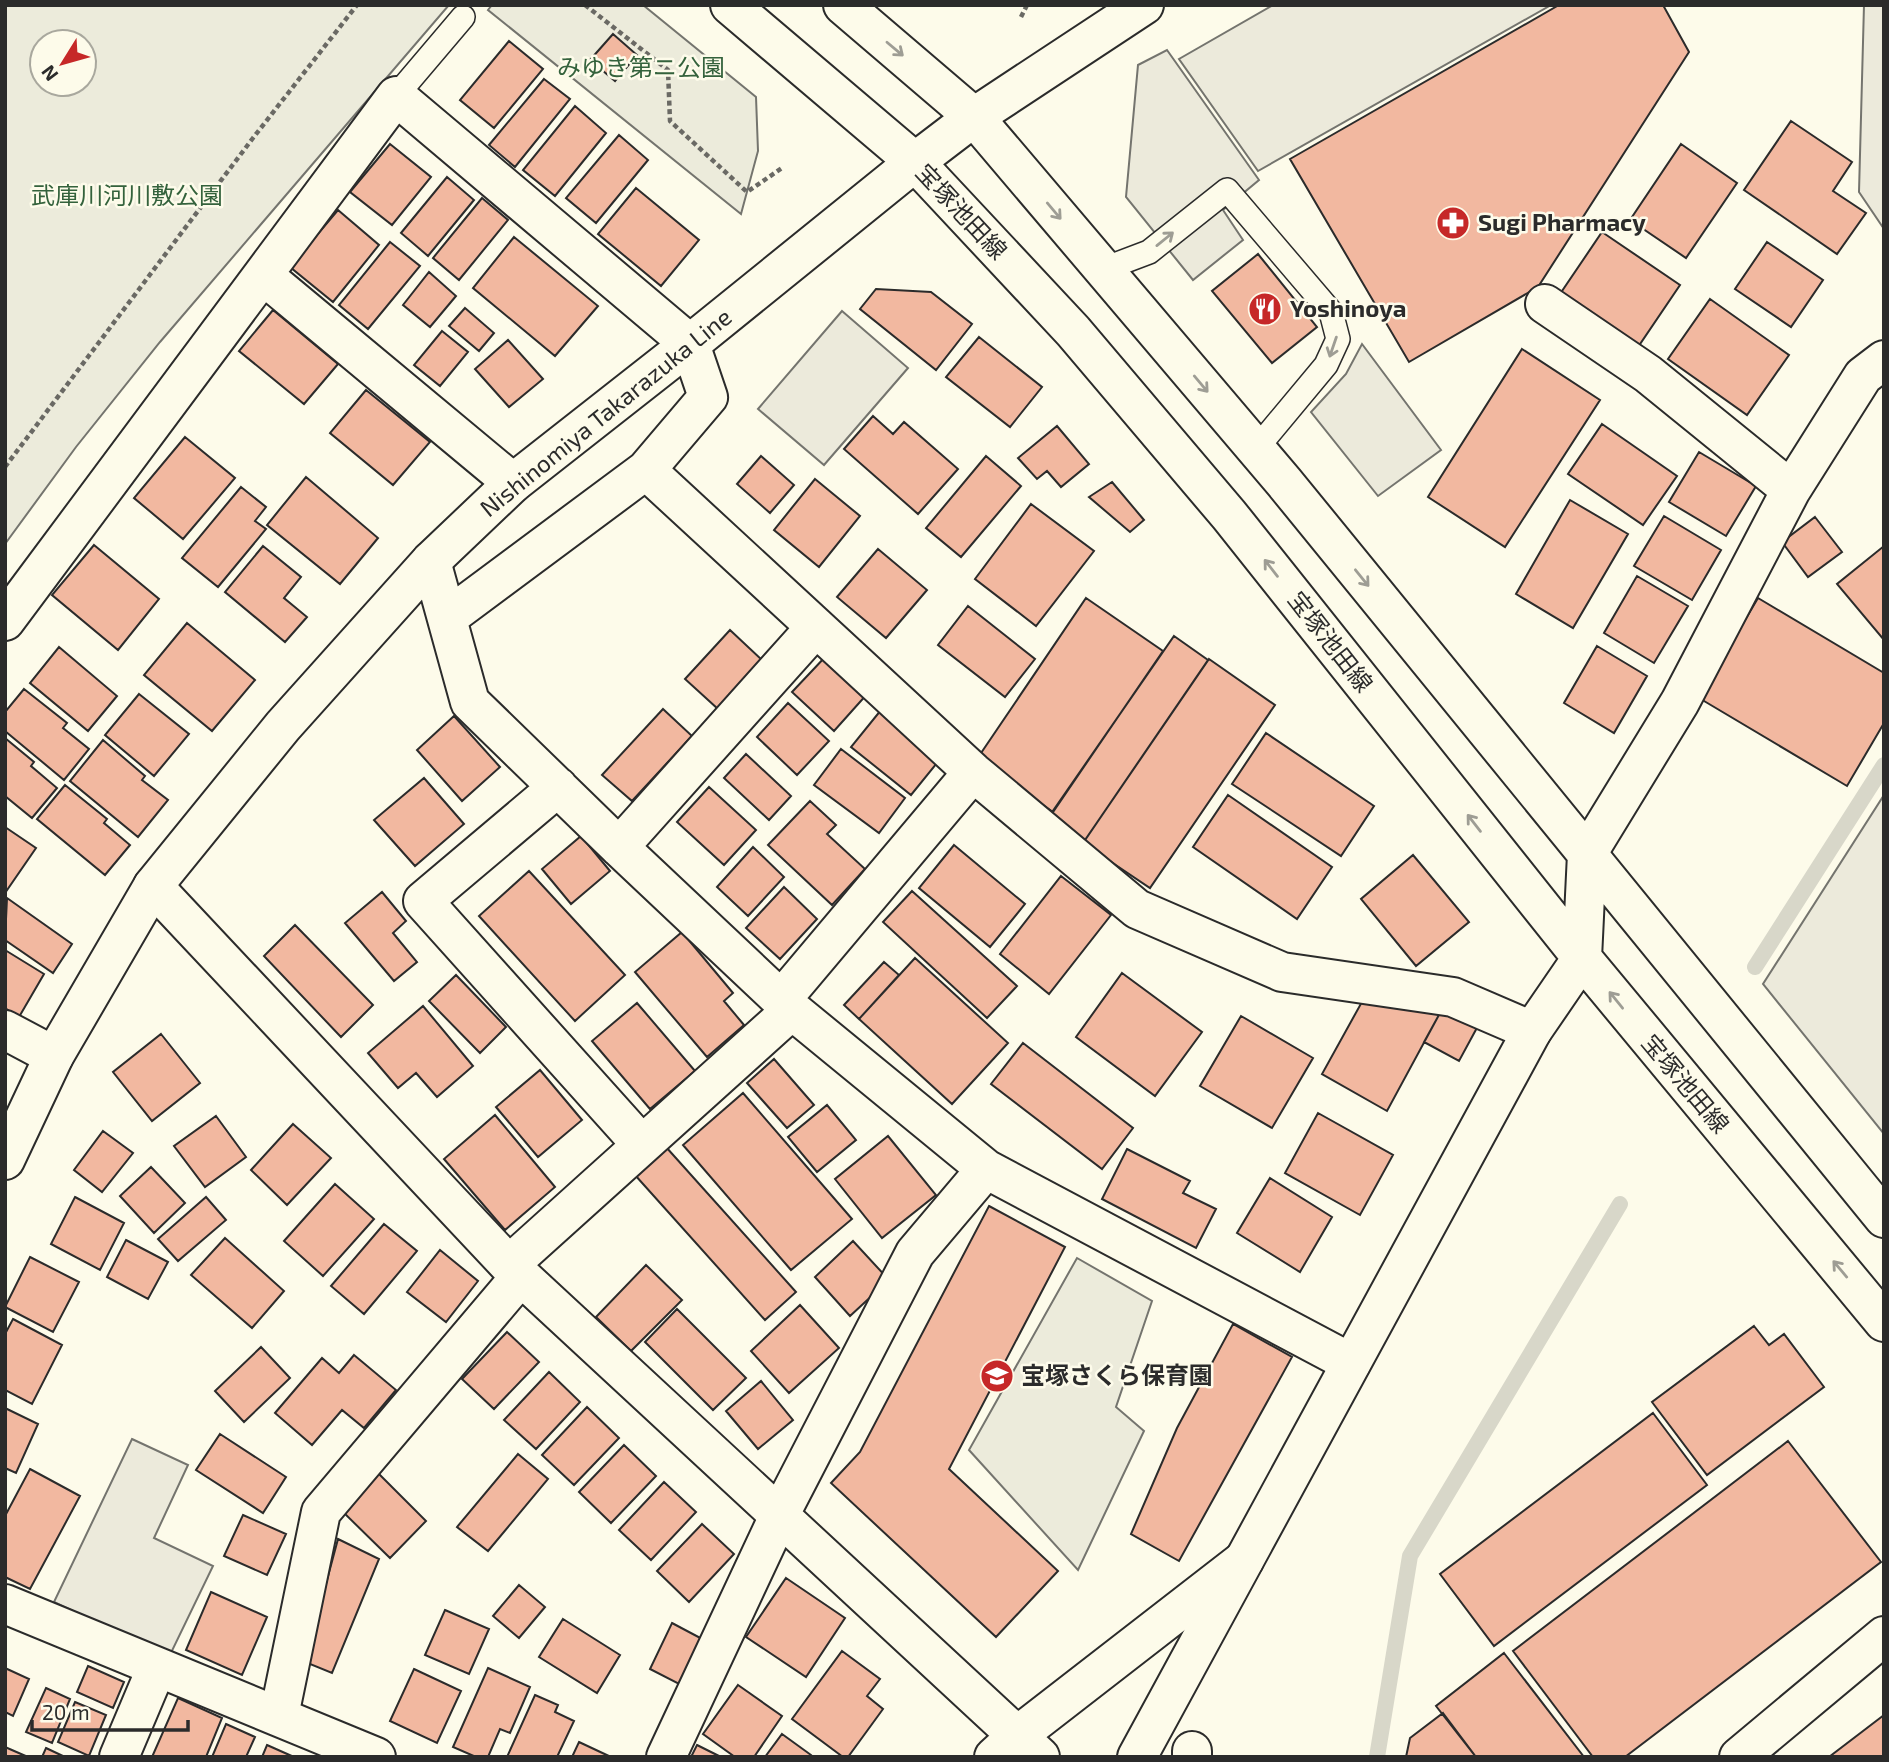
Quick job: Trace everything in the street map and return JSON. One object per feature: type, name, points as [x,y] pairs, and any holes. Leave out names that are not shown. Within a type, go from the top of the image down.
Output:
[{"type":"street","name":"宝塚池田線","points":[[730,5],[915,162],[1073,331],[1229,515],[1582,958],[1884,1322]]},
{"type":"street","points":[[843,5],[974,117],[1256,449],[1884,1217]]},
{"type":"street","name":"Nishinomiya Takarazuka Line","points":[[5,1160],[54,1056],[153,886],[283,726],[432,561],[513,483],[915,162],[974,117],[1144,5]]},
{"type":"street","points":[[5,621],[396,96],[690,344],[708,397],[646,470],[447,618]]},
{"type":"street","points":[[263,275],[513,483]]},
{"type":"street","points":[[1545,304],[1648,374],[1791,490]]},
{"type":"street","points":[[1136,1757],[1532,1031],[1582,958],[1587,854],[1680,702],[1791,490],[1863,376],[1884,360]]},
{"type":"street","points":[[646,470],[973,772],[1137,909],[1282,972],[1452,997],[1532,1031]]},
{"type":"street","points":[[432,561],[470,702],[787,1005],[986,1170],[1351,1363]]},
{"type":"street","points":[[619,847],[816,626]]},
{"type":"street","points":[[278,1717],[321,1512],[515,1270],[787,1005],[973,772]]},
{"type":"street","points":[[558,787],[423,901],[642,1145]]},
{"type":"street","points":[[153,886],[515,1270],[779,1516],[1017,1750],[1244,1560]]},
{"type":"street","points":[[5,1030],[54,1056]]},
{"type":"street","points":[[666,1757],[779,1516],[915,1253],[986,1170]]},
{"type":"street","points":[[5,1604],[376,1757]]},
{"type":"street","points":[[1739,1757],[1884,1636]]},
{"type":"street","points":[[119,1757],[158,1667]]},
{"type":"lane","points":[[396,96],[463,17]]},
{"type":"lane","points":[[1104,269],[1149,251],[1227,190],[1260,227],[1331,312],[1338,339],[1326,365],[1256,449]]},
{"type":"path","points":[[5,467],[253,138],[357,5]]},
{"type":"path","points":[[584,5],[668,70],[670,121],[747,192],[782,169]]},
{"type":"path","points":[[1021,17],[1027,5]]},
{"type":"green space","name":"武庫川河川敷公園","points":[[5,5],[449,5],[160,342],[76,447],[5,544]]},
{"type":"green space","name":"みゆき第ニ公園","points":[[492,5],[643,5],[756,97],[758,151],[741,214],[488,10]]},
{"type":"green space","points":[[1077,1258],[1152,1301],[1116,1407],[1144,1431],[1078,1570],[969,1450]]},
{"type":"shaded area","points":[[1273,5],[1551,5],[1258,171],[1179,59]]},
{"type":"shaded area","points":[[1864,5],[1884,5],[1884,229],[1859,192]]},
{"type":"shaded area","points":[[1167,50],[1259,180],[1223,210],[1243,240],[1193,280],[1126,197],[1138,65]]},
{"type":"shaded area","points":[[842,311],[908,368],[824,465],[758,409]]},
{"type":"shaded area","points":[[1362,344],[1441,450],[1378,496],[1311,412],[1346,374]]},
{"type":"shaded area","points":[[1884,795],[1884,1134],[1763,984]]},
{"type":"shaded area","points":[[132,1439],[188,1465],[154,1538],[213,1566],[169,1657],[54,1602]]},
{"type":"building","name":"Sugi Pharmacy","points":[[1559,5],[1663,5],[1689,52],[1538,287],[1409,362],[1290,159]]},
{"type":"building","points":[[613,34],[637,55],[615,81],[590,60]]},
{"type":"building","points":[[509,41],[543,69],[494,128],[460,100]]},
{"type":"building","points":[[544,79],[570,99],[515,167],[489,145]]},
{"type":"building","points":[[575,106],[606,133],[555,196],[523,170]]},
{"type":"building","points":[[1791,121],[1852,162],[1833,191],[1866,213],[1837,254],[1744,190]]},
{"type":"building","points":[[619,135],[648,160],[596,223],[566,198]]},
{"type":"building","points":[[390,144],[431,177],[392,225],[350,192]]},
{"type":"building","points":[[1681,144],[1737,183],[1686,258],[1630,220]]},
{"type":"building","points":[[447,177],[474,200],[428,256],[401,233]]},
{"type":"building","points":[[636,188],[699,240],[661,286],[598,234]]},
{"type":"building","points":[[482,198],[508,220],[459,280],[433,258]]},
{"type":"building","points":[[338,210],[379,245],[333,302],[290,267]]},
{"type":"building","points":[[1602,232],[1680,285],[1638,347],[1560,294]]},
{"type":"building","points":[[514,237],[598,306],[555,356],[473,288]]},
{"type":"building","points":[[390,242],[420,266],[368,329],[339,305]]},
{"type":"building","points":[[1767,242],[1823,280],[1791,327],[1735,289]]},
{"type":"building","name":"Yoshinoya","points":[[1258,254],[1317,327],[1272,363],[1212,291]]},
{"type":"building","points":[[429,272],[456,296],[430,327],[403,305]]},
{"type":"building","points":[[876,289],[931,292],[972,324],[936,370],[860,309]]},
{"type":"building","points":[[1710,299],[1789,355],[1747,415],[1668,359]]},
{"type":"building","points":[[465,308],[494,333],[479,351],[449,326]]},
{"type":"building","points":[[273,310],[338,364],[304,404],[239,351]]},
{"type":"building","points":[[442,331],[468,352],[440,386],[414,365]]},
{"type":"building","points":[[979,337],[1042,387],[1010,427],[946,377]]},
{"type":"building","points":[[508,340],[543,379],[509,407],[475,369]]},
{"type":"building","points":[[1522,349],[1600,400],[1505,547],[1428,497]]},
{"type":"building","points":[[366,390],[430,442],[393,485],[330,433]]},
{"type":"building","points":[[873,416],[893,434],[904,422],[958,469],[918,514],[844,449]]},
{"type":"building","points":[[1602,424],[1677,476],[1643,525],[1568,474]]},
{"type":"building","points":[[1057,426],[1089,464],[1061,487],[1047,471],[1037,479],[1018,458]]},
{"type":"building","points":[[185,437],[235,478],[183,539],[134,498]]},
{"type":"building","points":[[1699,452],[1756,486],[1726,536],[1669,502]]},
{"type":"building","points":[[761,456],[794,485],[770,513],[737,484]]},
{"type":"building","points":[[986,456],[1021,486],[961,557],[926,528]]},
{"type":"building","points":[[306,477],[378,538],[340,584],[267,525]]},
{"type":"building","points":[[815,479],[860,516],[819,567],[774,530]]},
{"type":"building","points":[[1112,482],[1144,520],[1130,532],[1089,497]]},
{"type":"building","points":[[241,487],[266,507],[255,521],[266,529],[218,587],[182,558]]},
{"type":"building","points":[[1570,500],[1628,534],[1573,628],[1516,594]]},
{"type":"building","points":[[1031,504],[1094,551],[1036,626],[975,579]]},
{"type":"building","points":[[1664,516],[1721,550],[1692,600],[1634,566]]},
{"type":"building","points":[[1815,517],[1842,552],[1808,577],[1782,542]]},
{"type":"building","points":[[94,545],[159,599],[118,650],[52,595]]},
{"type":"building","points":[[263,546],[301,577],[284,598],[307,617],[285,642],[225,592]]},
{"type":"building","points":[[1884,546],[1884,640],[1837,584]]},
{"type":"building","points":[[878,549],[927,590],[886,638],[837,597]]},
{"type":"building","points":[[1637,576],[1688,606],[1654,663],[1604,633]]},
{"type":"building","points":[[1086,598],[1163,651],[1053,812],[977,759]]},
{"type":"building","points":[[1758,598],[1884,673],[1884,723],[1847,786],[1699,698]]},
{"type":"building","points":[[968,606],[1035,659],[1005,697],[938,645]]},
{"type":"building","points":[[187,623],[255,680],[212,731],[144,675]]},
{"type":"building","points":[[730,630],[762,660],[718,709],[685,679]]},
{"type":"building","points":[[1174,636],[1208,660],[1083,843],[1048,818]]},
{"type":"building","points":[[1597,646],[1647,676],[1614,733],[1564,703]]},
{"type":"building","points":[[59,647],[117,696],[88,731],[30,683]]},
{"type":"building","points":[[827,655],[868,693],[834,731],[792,692]]},
{"type":"building","points":[[1209,659],[1275,705],[1150,888],[1083,843]]},
{"type":"building","points":[[24,689],[67,723],[63,728],[89,749],[64,780],[5,731],[5,712]]},
{"type":"building","points":[[139,694],[189,734],[154,776],[105,735]]},
{"type":"building","points":[[788,703],[829,741],[797,775],[757,737]]},
{"type":"building","points":[[663,709],[692,736],[632,801],[602,775]]},
{"type":"building","points":[[881,710],[941,758],[911,795],[851,747]]},
{"type":"building","points":[[454,716],[500,767],[462,801],[417,750]]},
{"type":"building","points":[[1266,733],[1374,806],[1341,856],[1232,784]]},
{"type":"building","points":[[5,738],[34,762],[31,766],[57,788],[32,818],[5,796]]},
{"type":"building","points":[[103,740],[145,776],[142,780],[168,800],[138,837],[70,781]]},
{"type":"building","points":[[841,749],[905,798],[879,833],[814,785]]},
{"type":"building","points":[[746,754],[791,796],[769,820],[724,778]]},
{"type":"building","points":[[424,778],[464,824],[415,866],[374,820]]},
{"type":"building","points":[[65,785],[107,819],[104,823],[130,845],[105,875],[37,819]]},
{"type":"building","points":[[709,787],[756,830],[724,865],[677,822]]},
{"type":"building","points":[[1228,795],[1332,867],[1297,919],[1193,847]]},
{"type":"building","points":[[810,801],[836,825],[827,834],[865,869],[832,905],[768,845]]},
{"type":"building","points":[[5,827],[36,848],[5,893]]},
{"type":"building","points":[[581,836],[610,871],[571,904],[542,869]]},
{"type":"building","points":[[954,845],[1025,904],[990,947],[919,888]]},
{"type":"building","points":[[753,847],[784,877],[748,916],[717,887]]},
{"type":"building","points":[[1413,855],[1469,922],[1416,966],[1361,899]]},
{"type":"building","points":[[529,871],[625,975],[575,1021],[479,916]]},
{"type":"building","points":[[1061,876],[1111,915],[1049,994],[1000,954]]},
{"type":"building","points":[[784,887],[817,919],[780,959],[746,928]]},
{"type":"building","points":[[912,891],[1017,986],[987,1018],[883,922]]},
{"type":"building","points":[[382,892],[406,921],[393,933],[417,962],[394,981],[345,923]]},
{"type":"building","points":[[7,898],[72,944],[53,973],[5,940]]},
{"type":"building","points":[[295,925],[373,1005],[341,1037],[264,956]]},
{"type":"building","points":[[682,932],[733,993],[724,1001],[744,1025],[707,1057],[635,972]]},
{"type":"building","points":[[5,950],[44,974],[19,1017],[5,1008]]},
{"type":"building","points":[[915,958],[1008,1043],[952,1104],[859,1019]]},
{"type":"building","points":[[884,962],[899,975],[859,1019],[844,1005]]},
{"type":"building","points":[[1122,973],[1202,1032],[1155,1096],[1076,1037]]},
{"type":"building","points":[[456,975],[506,1027],[480,1053],[429,1001]]},
{"type":"building","points":[[1363,1000],[1440,1013],[1387,1111],[1322,1074]]},
{"type":"building","points":[[637,1003],[695,1071],[650,1109],[592,1041]]},
{"type":"building","points":[[423,1006],[473,1066],[437,1097],[416,1073],[398,1088],[368,1053]]},
{"type":"building","points":[[1440,1013],[1479,1024],[1459,1061],[1424,1042]]},
{"type":"building","points":[[1241,1016],[1313,1058],[1272,1128],[1200,1086]]},
{"type":"building","points":[[161,1034],[200,1083],[152,1121],[113,1072]]},
{"type":"building","points":[[1023,1043],[1133,1128],[1102,1169],[991,1084]]},
{"type":"building","points":[[774,1059],[814,1105],[787,1128],[747,1083]]},
{"type":"building","points":[[540,1070],[582,1120],[538,1157],[496,1107]]},
{"type":"building","points":[[743,1093],[852,1219],[791,1270],[683,1145]]},
{"type":"building","points":[[827,1105],[856,1140],[817,1172],[788,1137]]},
{"type":"building","points":[[1318,1113],[1393,1155],[1360,1215],[1285,1173]]},
{"type":"building","points":[[495,1115],[555,1187],[505,1230],[444,1159]]},
{"type":"building","points":[[216,1116],[246,1157],[205,1187],[174,1146]]},
{"type":"building","points":[[293,1124],[331,1158],[287,1205],[251,1170]]},
{"type":"building","points":[[103,1131],[133,1153],[102,1192],[74,1170]]},
{"type":"building","points":[[888,1136],[936,1195],[882,1238],[835,1179]]},
{"type":"building","points":[[666,1147],[796,1292],[765,1320],[635,1175]]},
{"type":"building","points":[[1127,1149],[1190,1181],[1183,1193],[1216,1209],[1196,1248],[1102,1199]]},
{"type":"building","points":[[151,1167],[185,1203],[154,1233],[120,1196]]},
{"type":"building","points":[[1270,1178],[1332,1217],[1300,1272],[1237,1233]]},
{"type":"building","points":[[335,1184],[374,1219],[323,1276],[284,1241]]},
{"type":"building","points":[[75,1197],[124,1223],[100,1270],[51,1244]]},
{"type":"building","points":[[206,1197],[226,1220],[178,1261],[158,1239]]},
{"type":"building","points":[[989,1206],[1065,1247],[949,1469],[1058,1571],[996,1637],[831,1483],[860,1452]]},
{"type":"building","points":[[384,1224],[417,1251],[364,1314],[331,1286]]},
{"type":"building","points":[[225,1238],[284,1291],[252,1328],[191,1275]]},
{"type":"building","points":[[126,1240],[168,1262],[148,1299],[107,1277]]},
{"type":"building","points":[[853,1241],[889,1280],[850,1316],[815,1277]]},
{"type":"building","points":[[440,1250],[478,1281],[446,1322],[407,1292]]},
{"type":"building","points":[[30,1257],[79,1282],[53,1332],[5,1307]]},
{"type":"building","points":[[646,1265],[682,1300],[631,1351],[596,1317]]},
{"type":"building","points":[[800,1305],[839,1348],[789,1393],[751,1351]]},
{"type":"building","points":[[677,1309],[746,1378],[713,1410],[645,1342]]},
{"type":"building","points":[[13,1319],[62,1345],[32,1404],[5,1390],[5,1334]]},
{"type":"building","points":[[1233,1324],[1292,1357],[1179,1561],[1131,1534],[1177,1428]]},
{"type":"building","points":[[1754,1326],[1769,1345],[1784,1334],[1824,1387],[1707,1475],[1652,1402]]},
{"type":"building","points":[[507,1332],[539,1362],[494,1409],[462,1379]]},
{"type":"building","points":[[261,1347],[290,1378],[244,1422],[215,1391]]},
{"type":"building","points":[[354,1355],[396,1390],[364,1428],[342,1410],[312,1445],[275,1413],[322,1358],[339,1373]]},
{"type":"building","points":[[549,1372],[580,1402],[536,1449],[504,1420]]},
{"type":"building","points":[[761,1381],[793,1420],[758,1449],[726,1411]]},
{"type":"building","points":[[587,1407],[619,1438],[574,1485],[542,1455]]},
{"type":"building","points":[[5,1408],[38,1424],[16,1473],[5,1468]]},
{"type":"building","points":[[1653,1413],[1707,1485],[1494,1646],[1440,1574]]},
{"type":"building","points":[[220,1434],[286,1477],[263,1513],[196,1470]]},
{"type":"building","points":[[1788,1441],[1881,1562],[1625,1757],[1593,1757],[1513,1651]]},
{"type":"building","points":[[624,1445],[656,1476],[611,1523],[579,1492]]},
{"type":"building","points":[[518,1454],[548,1479],[488,1551],[457,1527]]},
{"type":"building","points":[[30,1469],[80,1496],[30,1589],[5,1577],[5,1516]]},
{"type":"building","points":[[376,1471],[426,1521],[390,1558],[340,1509]]},
{"type":"building","points":[[664,1482],[696,1512],[651,1560],[619,1530]]},
{"type":"building","points":[[243,1515],[286,1534],[267,1575],[224,1556]]},
{"type":"building","points":[[702,1524],[734,1554],[689,1602],[657,1571]]},
{"type":"building","points":[[338,1539],[379,1559],[332,1673],[305,1662]]},
{"type":"building","points":[[786,1578],[845,1618],[806,1677],[746,1637]]},
{"type":"building","points":[[519,1585],[545,1607],[519,1638],[493,1616]]},
{"type":"building","points":[[211,1592],[267,1617],[242,1675],[186,1650]]},
{"type":"building","points":[[445,1610],[489,1629],[469,1674],[425,1655]]},
{"type":"building","points":[[563,1619],[620,1655],[597,1693],[539,1657]]},
{"type":"building","points":[[672,1623],[706,1641],[683,1686],[650,1669]]},
{"type":"building","points":[[842,1651],[880,1679],[867,1696],[883,1709],[848,1757],[843,1757],[792,1719]]},
{"type":"building","points":[[1504,1653],[1584,1757],[1476,1757],[1436,1706]]},
{"type":"building","points":[[88,1666],[124,1682],[113,1708],[77,1692]]},
{"type":"building","points":[[5,1668],[29,1679],[13,1716],[5,1712]]},
{"type":"building","points":[[488,1668],[530,1687],[510,1733],[500,1729],[488,1757],[476,1757],[453,1747]]},
{"type":"building","points":[[414,1669],[461,1691],[437,1743],[390,1721]]},
{"type":"building","points":[[738,1685],[782,1716],[754,1757],[735,1757],[703,1734]]},
{"type":"building","points":[[46,1688],[70,1699],[52,1743],[26,1732]]},
{"type":"building","points":[[535,1695],[558,1705],[555,1712],[574,1721],[557,1757],[507,1757]]},
{"type":"building","points":[[178,1698],[222,1718],[206,1757],[152,1757]]},
{"type":"building","points":[[75,1702],[106,1715],[89,1756],[58,1742]]},
{"type":"building","points":[[1443,1713],[1476,1757],[1406,1757],[1410,1738]]},
{"type":"building","points":[[1884,1715],[1884,1757],[1829,1757]]},
{"type":"building","points":[[226,1724],[255,1737],[246,1757],[212,1757]]},
{"type":"building","points":[[782,1734],[811,1755],[810,1757],[765,1757]]},
{"type":"building","points":[[579,1742],[611,1757],[572,1757]]},
{"type":"building","points":[[267,1745],[294,1757],[262,1757]]},
{"type":"building","points":[[697,1745],[721,1757],[691,1757]]},
{"type":"building","points":[[5,1747],[28,1757],[5,1757]]},
{"type":"building","points":[[46,1748],[65,1757],[42,1757]]},
{"type":"waterway","points":[[1755,967],[1884,765]]},
{"type":"waterway","points":[[1377,1757],[1410,1556],[1620,1204]]},
{"type":"place","name":"Sugi Pharmacy","points":[[1453,223]]},
{"type":"place","name":"Yoshinoya","points":[[1265,309]]},
{"type":"place","name":"宝塚さくら保育園","points":[[997,1376]]}]
